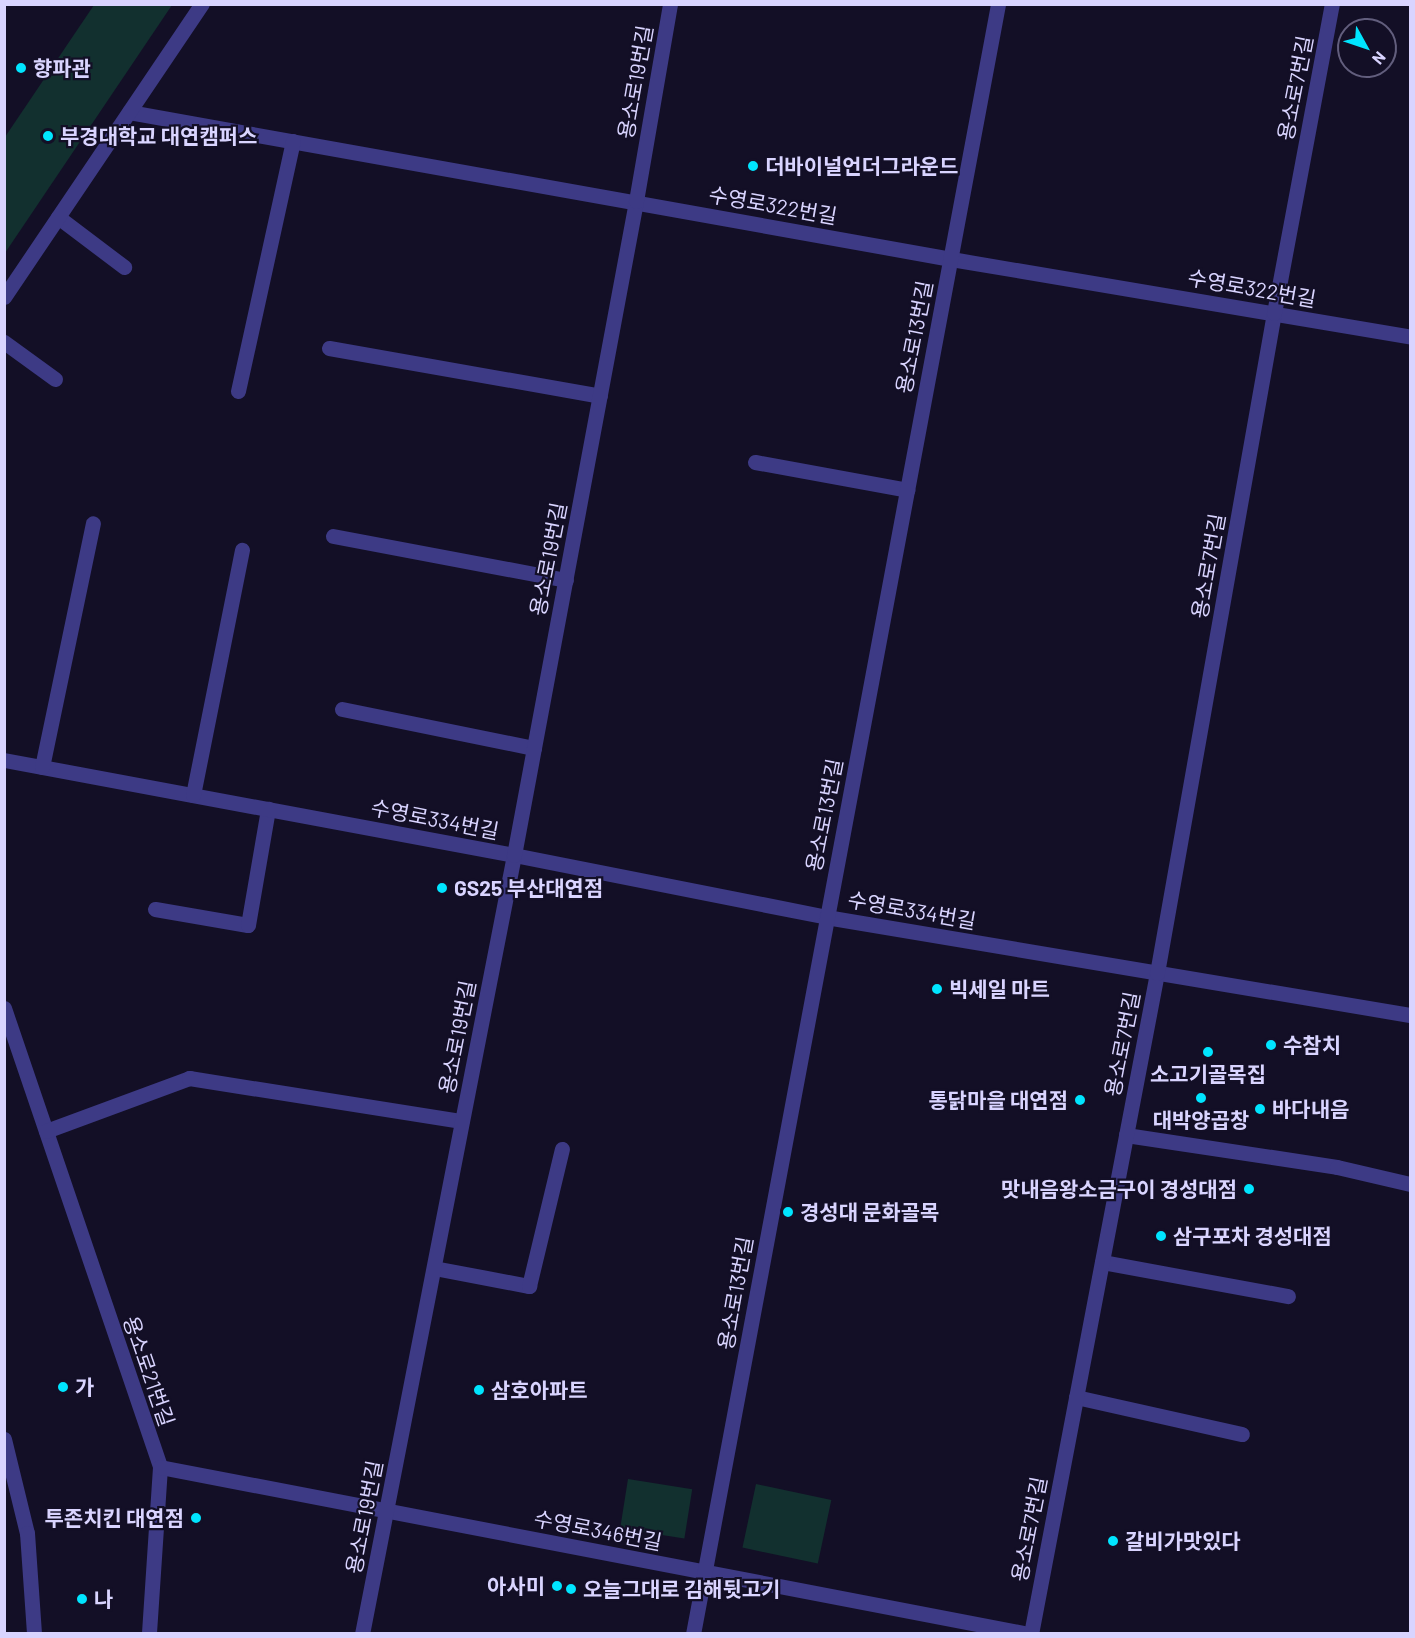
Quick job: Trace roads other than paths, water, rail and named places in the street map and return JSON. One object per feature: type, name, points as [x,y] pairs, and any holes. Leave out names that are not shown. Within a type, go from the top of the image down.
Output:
[{"type":"street","points":[[4,297],[202,4]]},
{"type":"street","name":"용소로19번길","points":[[362,1634],[566,580],[670,4]]},
{"type":"street","name":"용소로13번길","points":[[693,1634],[998,4]]},
{"type":"street","name":"용소로7번길","points":[[1030,1634],[1157,973],[1274,313],[1332,4]]},
{"type":"street","name":"수영로322번길","points":[[129,112],[951,259],[1410,337]]},
{"type":"street","points":[[238,390],[293,141]]},
{"type":"street","points":[[58,217],[124,267]]},
{"type":"street","points":[[4,342],[55,379]]},
{"type":"street","points":[[328,348],[600,396]]},
{"type":"street","points":[[755,462],[907,490]]},
{"type":"street","points":[[42,767],[93,523]]},
{"type":"street","points":[[333,536],[566,580]]},
{"type":"street","points":[[193,795],[242,550]]},
{"type":"street","points":[[342,709],[534,748]]},
{"type":"street","name":"수영로334번길","points":[[4,760],[514,855],[826,917],[1410,1015]]},
{"type":"street","points":[[155,909],[248,925],[268,809]]},
{"type":"street","name":"용소로21번길","points":[[4,1008],[159,1467],[149,1634]]},
{"type":"street","name":"용소로19번길","points":[[46,1131],[189,1078],[462,1121]]},
{"type":"street","points":[[1126,1135],[1337,1167],[1410,1184]]},
{"type":"street","points":[[434,1268],[529,1286],[562,1149]]},
{"type":"street","points":[[1102,1262],[1288,1296]]},
{"type":"street","points":[[1076,1397],[1242,1434]]},
{"type":"street","points":[[4,1439],[27,1533],[34,1634]]},
{"type":"street","name":"수영로346번길","points":[[159,1467],[1030,1634]]},
{"type":"place","name":"향파관","points":[[21,68]]},
{"type":"place","name":"부경대학교 대연캠퍼스","points":[[48,136]]},
{"type":"place","name":"더바이널언더그라운드","points":[[753,166]]},
{"type":"place","name":"GS25 부산대연점","points":[[442,888]]},
{"type":"place","name":"빅세일 마트","points":[[937,989]]},
{"type":"place","name":"수참치","points":[[1271,1045]]},
{"type":"place","name":"소고기골목집","points":[[1208,1052]]},
{"type":"place","name":"대박양곱창","points":[[1201,1098]]},
{"type":"place","name":"통닭마을 대연점","points":[[1080,1100]]},
{"type":"place","name":"바다내음","points":[[1260,1109]]},
{"type":"place","name":"맛내음왕소금구이 경성대점","points":[[1249,1189]]},
{"type":"place","name":"경성대 문화골목","points":[[788,1212]]},
{"type":"place","name":"삼구포차 경성대점","points":[[1161,1236]]},
{"type":"place","name":"가","points":[[63,1387]]},
{"type":"place","name":"삼호아파트","points":[[479,1390]]},
{"type":"place","name":"투존치킨 대연점","points":[[196,1518]]},
{"type":"place","name":"갈비가맛있다","points":[[1113,1541]]},
{"type":"place","name":"아사미","points":[[557,1586]]},
{"type":"place","name":"오늘그대로 김해뒷고기","points":[[571,1589]]},
{"type":"place","name":"나","points":[[82,1599]]}]
